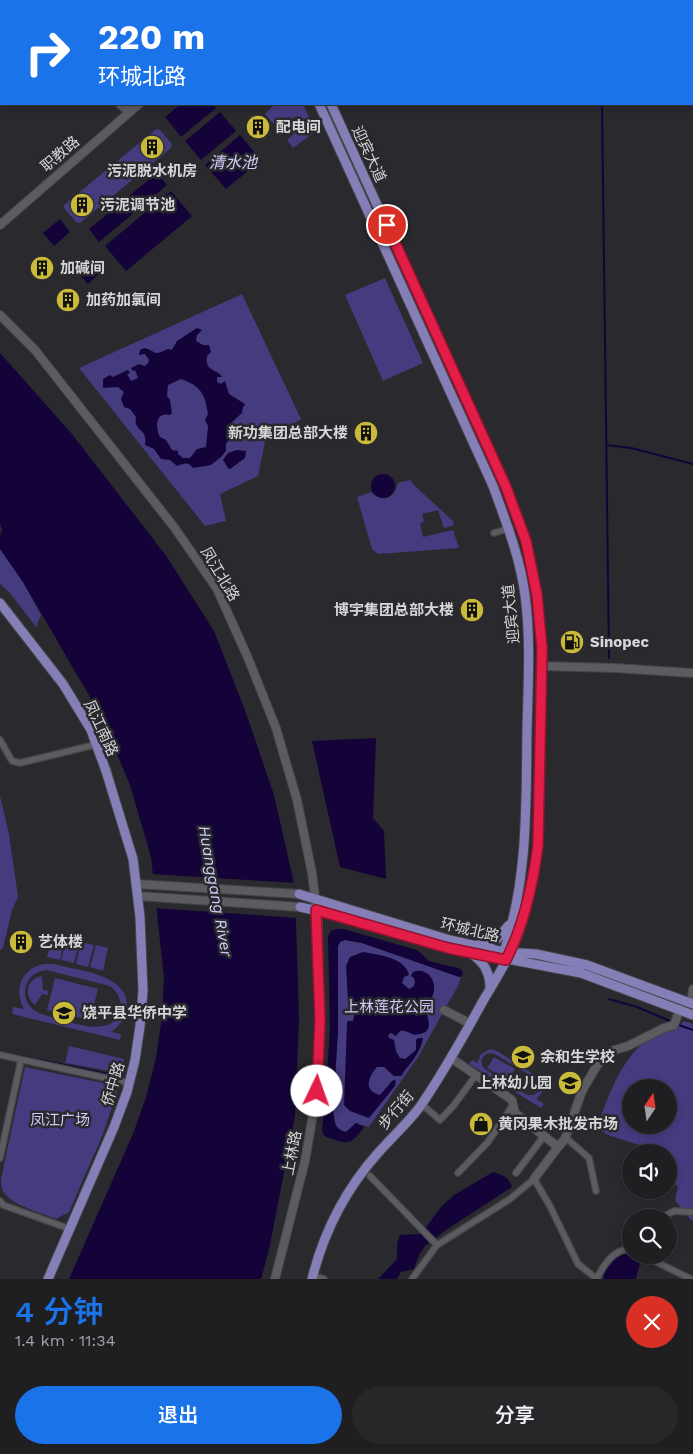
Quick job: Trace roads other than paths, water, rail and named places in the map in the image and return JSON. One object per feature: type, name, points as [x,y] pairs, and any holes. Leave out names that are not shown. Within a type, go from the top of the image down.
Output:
[{"type":"main road","points":[[121,105],[129,112]]},
{"type":"main road","name":"职教路","points":[[0,225],[138,105]]},
{"type":"main road","name":"迎宾大道","points":[[319,105],[495,491],[513,540],[518,561],[525,594],[529,647],[525,844],[519,894],[505,956]]},
{"type":"main road","name":"迎宾大道","points":[[331,105],[506,487],[526,541],[530,558],[540,621],[541,691],[538,845],[534,870],[515,943],[505,956]]},
{"type":"main road","points":[[384,247],[395,243]]},
{"type":"main road","name":"凤江北路","points":[[0,315],[35,350],[174,527],[217,589],[248,658],[276,728],[297,800],[312,873],[316,910]]},
{"type":"main road","points":[[495,491],[506,487]]},
{"type":"main road","points":[[518,561],[530,558]]},
{"type":"main road","name":"凤江南路","points":[[0,604],[64,684],[90,730],[106,771],[133,859],[136,884]]},
{"type":"main road","points":[[527,622],[540,621]]},
{"type":"main road","points":[[541,666],[693,673]]},
{"type":"main road","points":[[528,691],[541,691]]},
{"type":"main road","points":[[136,884],[298,894]]},
{"type":"main road","name":"侨中路","points":[[48,1279],[114,1127],[135,1060],[140,1032],[143,991],[140,917],[136,884]]},
{"type":"main road","name":"环城北路","points":[[298,894],[450,940],[469,948],[581,973],[693,1015]]},
{"type":"main road","points":[[138,896],[300,907]]},
{"type":"main road","name":"环城北路","points":[[300,907],[448,948],[469,948]]},
{"type":"main road","name":"上林路","points":[[275,1279],[306,1161],[317,1091],[320,1020],[316,910]]},
{"type":"main road","points":[[489,990],[490,979],[486,968],[469,948],[497,939],[506,930],[513,918]]},
{"type":"main road","name":"环城北路","points":[[505,956],[536,954],[587,965],[689,1002]]},
{"type":"main road","name":"步行街","points":[[318,1278],[317,1259],[340,1204],[377,1154],[418,1109],[466,1032],[505,956]]},
{"type":"main road","points":[[534,1180],[565,1137],[582,1091],[596,1067],[608,1052],[628,1046],[674,1025],[680,1010],[689,1002],[693,989]]},
{"type":"main road","points":[[444,1010],[469,1023]]},
{"type":"main road","points":[[454,1060],[512,1100],[515,1113],[558,1147]]},
{"type":"street","points":[[494,534],[510,528]]},
{"type":"street","points":[[0,740],[12,760],[20,763],[100,743]]},
{"type":"street","points":[[0,1055],[129,1083]]},
{"type":"street","points":[[0,1158],[20,1060]]},
{"type":"street","points":[[424,1106],[440,1120],[454,1105],[476,1074]]},
{"type":"street","points":[[458,1173],[488,1142],[513,1105]]},
{"type":"street","points":[[516,1173],[544,1136]]},
{"type":"street","points":[[565,1137],[589,1158],[596,1192]]},
{"type":"street","points":[[370,1176],[435,1243]]},
{"type":"street","points":[[412,1279],[435,1243],[510,1199],[534,1180],[550,1206],[578,1264],[597,1279],[602,1267],[622,1250]]},
{"type":"street","points":[[0,1201],[3,1205],[70,1229]]},
{"type":"street","points":[[677,1211],[693,1212]]},
{"type":"street","points":[[660,1264],[691,1279]]},
{"type":"water","name":"清水池","points":[[180,105],[214,105],[216,108],[181,137],[165,117]]},
{"type":"water","name":"清水池","points":[[220,112],[236,131],[201,160],[185,141]]},
{"type":"water","name":"清水池","points":[[240,135],[261,160],[226,189],[205,165]]},
{"type":"water","points":[[157,173],[167,185],[99,242],[89,229]]},
{"type":"water","points":[[171,191],[192,216],[126,271],[105,246]]},
{"type":"water","points":[[60,219],[70,232],[54,246],[43,233]]},
{"type":"water","points":[[93,261],[102,271],[88,284],[79,274]]},
{"type":"water","points":[[197,328],[202,330],[197,335],[196,341],[203,345],[209,345],[211,352],[207,356],[207,361],[209,368],[222,377],[217,377],[217,382],[221,384],[225,381],[229,394],[245,404],[242,413],[232,422],[234,426],[231,437],[226,444],[226,451],[211,465],[193,468],[187,464],[177,466],[170,460],[161,459],[154,449],[145,445],[144,435],[137,425],[136,417],[130,409],[124,407],[121,399],[124,392],[118,387],[103,388],[103,379],[110,375],[113,377],[128,370],[130,373],[127,374],[131,381],[138,378],[135,370],[133,371],[131,368],[139,364],[145,366],[149,360],[145,354],[139,355],[140,350],[144,348],[157,353],[168,349],[172,350],[177,341]],"holes":[[[181,379],[198,388],[203,396],[208,414],[205,420],[208,426],[206,447],[197,449],[190,458],[183,458],[178,454],[178,451],[172,450],[166,440],[160,437],[157,425],[161,415],[170,415],[172,413],[170,400],[167,396],[168,385]]]},
{"type":"water","name":"Huanggang River","points":[[0,353],[72,434],[167,557],[214,631],[245,710],[274,795],[293,879],[299,1019],[295,1116],[269,1250],[261,1279],[69,1279],[133,1134],[146,1097],[156,1058],[162,1017],[164,978],[151,857],[130,785],[101,716],[23,582],[0,549],[2,530],[0,523]]},
{"type":"water","points":[[237,450],[246,451],[245,458],[230,469],[223,460],[228,453]]},
{"type":"water","points":[[383,474],[392,477],[395,486],[392,495],[383,498],[374,495],[371,486],[374,477]]},
{"type":"water","points":[[376,738],[373,818],[384,831],[386,879],[340,867],[312,741]]},
{"type":"water","points":[[343,929],[417,950],[429,961],[461,969],[463,973],[459,977],[362,943],[345,940],[340,942],[338,946],[338,1031],[334,1118],[335,1124],[342,1131],[346,1132],[356,1123],[364,1127],[355,1138],[348,1142],[326,1137],[323,1134],[322,1128],[330,1027],[328,936],[331,931]]},
{"type":"water","name":"上林莲花公园","points":[[363,952],[390,958],[402,964],[409,975],[404,977],[402,983],[409,989],[415,983],[414,978],[411,976],[413,972],[419,971],[428,974],[434,988],[431,999],[425,997],[423,999],[421,1010],[427,1014],[428,1029],[424,1033],[416,1035],[400,1031],[396,1036],[391,1033],[388,1035],[389,1038],[394,1040],[396,1051],[400,1058],[405,1059],[416,1050],[416,1040],[423,1038],[417,1053],[401,1076],[394,1076],[384,1067],[377,1067],[374,1071],[369,1087],[375,1093],[380,1095],[392,1081],[396,1081],[395,1086],[369,1118],[350,1111],[344,1105],[347,1023],[348,1021],[353,1021],[356,1004],[348,1001],[346,966],[350,957]]},
{"type":"water","points":[[493,1172],[505,1177],[512,1187],[425,1246],[419,1255],[414,1269],[401,1272],[397,1279],[378,1279],[397,1259],[397,1243],[400,1235],[421,1234],[441,1207],[454,1195]]},
{"type":"water","points":[[622,1253],[622,1264],[640,1264],[636,1279],[604,1279],[603,1271],[613,1258]]},
{"type":"waterway","points":[[602,105],[609,658]]},
{"type":"waterway","points":[[606,445],[631,448],[693,464]]},
{"type":"waterway","points":[[609,999],[637,1007],[670,1021]]},
{"type":"waterway","points":[[679,1025],[693,1030]]},
{"type":"waterway","points":[[0,1052],[119,1076]]},
{"type":"place","name":"配电间","points":[[258,127]]},
{"type":"place","name":"污泥脱水机房","points":[[152,147]]},
{"type":"place","name":"污泥调节池","points":[[82,205]]},
{"type":"place","name":"加碱间","points":[[42,268]]},
{"type":"place","name":"加药加氯间","points":[[68,300]]},
{"type":"place","name":"新功集团总部大楼","points":[[366,433]]},
{"type":"place","name":"博宇集团总部大楼","points":[[472,610]]},
{"type":"place","name":"Sinopec","points":[[572,642]]},
{"type":"place","name":"艺体楼","points":[[21,942]]},
{"type":"place","name":"饶平县华侨中学","points":[[64,1013]]},
{"type":"place","name":"余和生学校","points":[[523,1057]]},
{"type":"place","name":"上林幼儿园","points":[[570,1083]]},
{"type":"place","name":"黄冈果木批发市场","points":[[481,1124]]},
{"type":"park label","name":"凤江广场","points":[[60,1120]]}]
